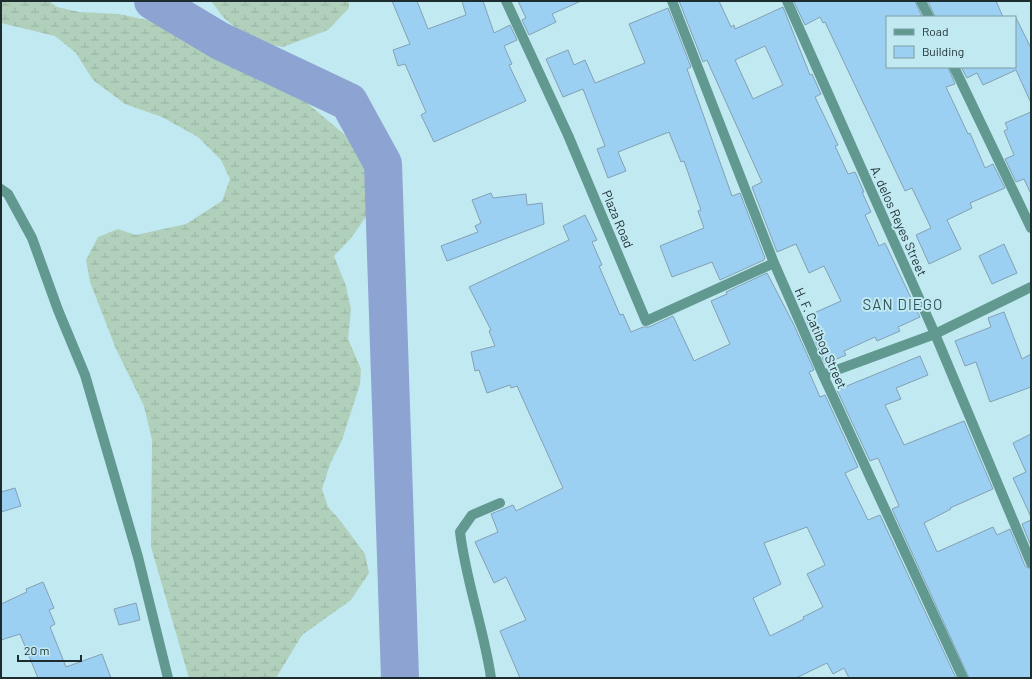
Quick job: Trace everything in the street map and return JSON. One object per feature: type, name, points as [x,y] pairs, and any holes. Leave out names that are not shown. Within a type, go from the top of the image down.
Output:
[{"type":"street","name":"Plaza Road","points":[[506,1],[568,135],[646,321],[774,263]]},
{"type":"street","name":"H. F. Catibog Street","points":[[672,1],[774,263],[823,375],[962,678]]},
{"type":"street","name":"A. delos Reyes Street","points":[[787,1],[935,334],[1031,563]]},
{"type":"street","points":[[921,1],[928,16]]},
{"type":"street","points":[[954,68],[1031,228]]},
{"type":"street","points":[[1,189],[8,194],[32,238],[58,310],[85,375],[138,557],[168,678]]},
{"type":"street","points":[[823,375],[935,334],[1031,287]]},
{"type":"street","points":[[491,678],[462,553],[460,532],[472,515],[500,503]]},
{"type":"green space","points":[[1,1],[49,1],[57,7],[79,12],[119,14],[152,21],[188,42],[274,81],[300,97],[345,135],[367,169],[372,186],[370,211],[351,238],[334,256],[346,286],[351,309],[348,339],[361,369],[360,384],[342,440],[330,464],[322,489],[328,507],[339,519],[365,554],[369,573],[351,600],[302,635],[276,678],[189,678],[151,547],[152,440],[144,406],[116,349],[90,282],[86,260],[98,237],[118,229],[136,235],[186,224],[222,201],[230,179],[221,160],[198,137],[162,117],[125,104],[93,80],[76,53],[55,36],[1,23]]},
{"type":"green space","points":[[211,1],[349,1],[349,8],[328,30],[283,47],[258,42],[237,29],[223,17]]},
{"type":"building","points":[[392,1],[417,1],[428,29],[466,15],[462,1],[483,1],[494,33],[510,25],[517,40],[504,46],[512,64],[509,65],[526,101],[434,142],[421,115],[426,112],[405,64],[398,66],[393,50],[410,44]]},
{"type":"building","points":[[518,1],[581,1],[552,14],[556,22],[529,35],[522,20],[526,18]]},
{"type":"building","points":[[679,1],[719,1],[731,27],[734,25],[735,29],[783,7],[810,75],[812,74],[821,94],[815,97],[838,145],[835,146],[848,174],[855,172],[864,192],[862,192],[871,212],[865,215],[879,246],[885,243],[920,317],[898,327],[900,331],[877,341],[875,337],[844,351],[846,355],[825,364],[805,317],[841,301],[824,266],[809,273],[796,244],[777,252],[752,187],[762,182],[707,60],[703,62]],"holes":[[[765,46],[783,85],[753,99],[735,60]]]},
{"type":"building","points":[[915,1],[922,16],[886,16],[886,68],[948,68],[955,84],[946,87],[968,134],[970,133],[985,168],[993,164],[1005,188],[970,203],[972,208],[947,220],[961,249],[929,264],[916,235],[931,228],[912,188],[905,191],[825,22],[823,23],[820,17],[805,25],[794,2]]},
{"type":"building","points":[[928,1],[996,1],[1003,16],[935,16]]},
{"type":"building","points":[[668,8],[691,67],[687,69],[732,196],[740,193],[765,258],[764,260],[720,280],[712,262],[672,277],[660,246],[704,228],[698,211],[701,210],[684,161],[681,162],[669,132],[618,152],[626,171],[608,178],[597,149],[605,146],[583,89],[563,97],[546,59],[568,50],[574,65],[585,60],[595,83],[645,63],[629,24]]},
{"type":"building","points":[[1016,18],[1031,48],[1031,103],[1016,70],[983,85],[977,73],[967,78],[962,68],[1016,68]]},
{"type":"building","points":[[1031,112],[1031,194],[1024,179],[1016,182],[1005,159],[1014,155],[1004,131],[1008,129],[1005,123]]},
{"type":"building","points":[[491,193],[493,198],[526,194],[527,205],[542,203],[544,224],[447,261],[441,246],[478,232],[475,226],[481,223],[472,200]]},
{"type":"building","points":[[585,215],[597,240],[592,242],[602,265],[599,266],[620,315],[623,314],[631,332],[643,327],[649,327],[673,316],[694,361],[730,344],[711,301],[727,294],[726,292],[767,273],[793,323],[814,370],[809,372],[820,397],[825,395],[858,467],[845,473],[868,520],[880,515],[956,678],[849,678],[844,668],[833,674],[827,663],[796,678],[520,678],[500,631],[526,620],[506,577],[494,583],[475,542],[498,532],[491,514],[513,505],[516,511],[563,488],[517,386],[511,388],[510,385],[487,393],[479,370],[475,371],[471,352],[495,346],[489,331],[491,330],[469,287],[569,240],[563,226]],"holes":[[[807,527],[825,565],[807,574],[823,607],[803,617],[804,619],[770,636],[753,598],[781,584],[764,543]]]},
{"type":"building","points":[[1004,244],[1017,273],[992,284],[979,256]]},
{"type":"building","points":[[1004,312],[1022,359],[1031,354],[1031,387],[990,402],[976,362],[965,366],[955,341],[991,327],[988,318]]},
{"type":"building","points":[[920,356],[928,375],[896,388],[901,399],[885,405],[904,445],[964,421],[993,489],[950,508],[951,509],[924,523],[937,552],[993,527],[997,535],[1010,529],[1025,566],[1031,569],[1031,678],[969,678],[892,509],[899,506],[878,458],[870,461],[837,390]]},
{"type":"building","points":[[1031,434],[1031,517],[1013,478],[1026,472],[1013,443]]},
{"type":"building","points":[[15,488],[21,506],[1,512],[1,492]]},
{"type":"building","points":[[1031,520],[1031,546],[1022,524]]},
{"type":"building","points":[[43,582],[54,608],[49,610],[55,624],[50,627],[66,667],[102,654],[111,678],[38,678],[20,634],[1,640],[1,604],[27,592],[26,589]]},
{"type":"building","points":[[136,603],[140,620],[119,625],[114,609]]},
{"type":"waterway","points":[[153,1],[220,41],[349,102],[383,164],[400,678]]},
{"type":"district","name":"SAN DIEGO","points":[[903,305]]}]
